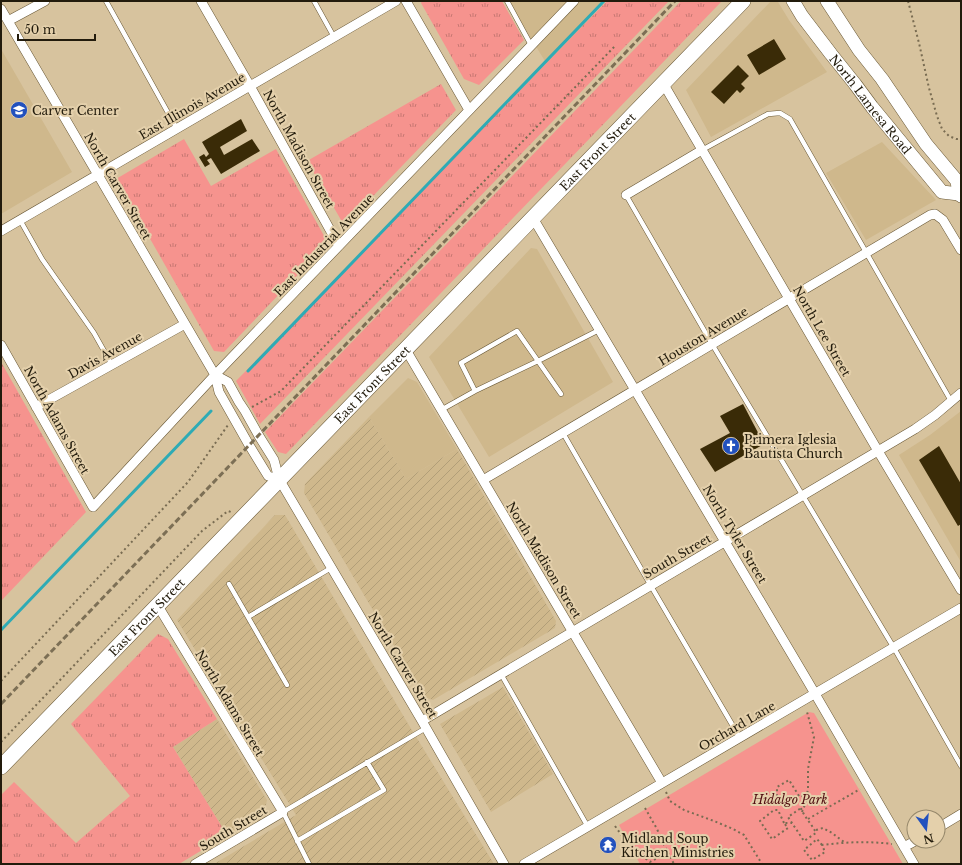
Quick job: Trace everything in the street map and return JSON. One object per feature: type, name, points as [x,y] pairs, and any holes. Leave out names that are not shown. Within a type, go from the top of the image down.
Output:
[{"type":"main road","name":"East Front Street","points":[[1,767],[743,1]]},
{"type":"main road","name":"North Lamesa Road","points":[[793,1],[802,16],[872,107],[942,192],[960,195],[957,181],[926,144],[882,79],[859,50],[827,1]]},
{"type":"street","points":[[8,22],[44,1]]},
{"type":"street","name":"North Madison Street","points":[[201,1],[339,246]]},
{"type":"street","name":"East Illinois Avenue","points":[[1,231],[396,1]]},
{"type":"street","points":[[406,1],[469,110]]},
{"type":"street","name":"East Industrial Avenue","points":[[93,507],[215,375],[574,1]]},
{"type":"street","name":"North Carver Street","points":[[1,9],[215,375],[219,392],[249,446],[268,476],[279,479]]},
{"type":"street","name":"North Lee Street","points":[[663,83],[961,590]]},
{"type":"street","points":[[626,195],[702,150]]},
{"type":"street","name":"Houston Avenue","points":[[483,480],[930,215],[935,214],[943,220],[961,250]]},
{"type":"street","name":"North Tyler Street","points":[[533,218],[726,542],[914,864]]},
{"type":"street","name":"Davis Avenue","points":[[36,407],[185,324]]},
{"type":"street","name":"North Adams Street","points":[[1,345],[93,507]]},
{"type":"street","name":"North Madison Street","points":[[406,350],[661,784]]},
{"type":"street","name":"North Carver Street","points":[[215,375],[228,382],[258,436],[274,460],[279,479],[424,724],[504,864]]},
{"type":"street","name":"South Street","points":[[424,724],[501,674],[915,429],[952,402],[961,393]]},
{"type":"street","name":"North Adams Street","points":[[158,606],[283,812]]},
{"type":"street","name":"Orchard Lane","points":[[524,864],[961,608]]},
{"type":"street","name":"South Street","points":[[195,864],[283,812]]},
{"type":"street","points":[[946,823],[961,814]]},
{"type":"lane","points":[[106,1],[177,129]]},
{"type":"lane","points":[[314,1],[334,37]]},
{"type":"lane","points":[[507,1],[531,46]]},
{"type":"lane","points":[[702,150],[768,114],[780,113],[790,119],[952,402]]},
{"type":"lane","points":[[626,195],[712,344],[894,648],[961,766]]},
{"type":"lane","points":[[20,220],[42,259],[94,333],[112,365]]},
{"type":"lane","points":[[441,410],[475,391],[599,330]]},
{"type":"lane","points":[[475,391],[461,363],[517,331],[561,394]]},
{"type":"lane","points":[[563,433],[740,738]]},
{"type":"lane","points":[[248,617],[331,568]]},
{"type":"lane","points":[[229,584],[287,686]]},
{"type":"lane","points":[[501,674],[588,826]]},
{"type":"lane","points":[[309,864],[283,812],[367,762],[424,724]]},
{"type":"lane","points":[[297,841],[384,790],[367,762]]},
{"type":"path","points":[[908,1],[937,116],[942,129],[949,136],[956,139],[961,139]]},
{"type":"path","points":[[245,411],[280,391],[616,45]]},
{"type":"path","points":[[1,681],[188,482],[233,418]]},
{"type":"path","points":[[1,742],[202,531],[228,511],[243,517]]},
{"type":"path","points":[[802,812],[806,802],[808,769],[814,737],[807,712]]},
{"type":"path","points":[[782,806],[777,797],[777,787],[789,780],[799,796]]},
{"type":"path","points":[[661,784],[670,801],[684,810],[714,821],[744,835],[762,864]]},
{"type":"path","points":[[808,819],[868,784]]},
{"type":"path","points":[[778,810],[788,828],[772,838],[760,821],[774,810],[778,810],[799,796],[807,795]]},
{"type":"path","points":[[645,808],[674,864]]},
{"type":"path","points":[[801,808],[802,812],[816,833],[804,841],[788,817],[801,808]]},
{"type":"path","points":[[784,823],[792,823]]},
{"type":"path","points":[[615,826],[629,845],[650,862],[659,857],[666,849]]},
{"type":"path","points":[[815,830],[823,828],[844,842]]},
{"type":"path","points":[[817,839],[822,845],[824,852],[812,860],[804,850],[817,839]]},
{"type":"path","points":[[822,845],[844,842],[876,842],[904,846]]},
{"type":"shaded area","points":[[508,1],[605,1],[548,66]]},
{"type":"shaded area","points":[[771,1],[778,2],[789,20],[827,72],[711,137],[686,90]]},
{"type":"shaded area","name":"Carver Center","points":[[1,49],[72,172],[1,214]]},
{"type":"shaded area","points":[[882,142],[936,200],[866,240],[826,173]]},
{"type":"shaded area","points":[[531,248],[537,249],[613,382],[489,457],[429,357]]},
{"type":"shaded area","points":[[408,378],[417,382],[457,449],[406,479],[369,417]]},
{"type":"shaded area","points":[[961,411],[961,562],[899,455],[930,435]]},
{"type":"shaded area","points":[[369,417],[406,479],[457,449],[556,621],[555,628],[433,700],[424,697],[304,493],[305,484]]},
{"type":"shaded area","points":[[275,515],[285,515],[407,722],[494,864],[214,864],[296,815],[177,620]]},
{"type":"shaded area","points":[[503,687],[553,774],[491,812],[440,724]]},
{"type":"shaded area","points":[[217,719],[267,800],[264,813],[227,835],[173,747]]},
{"type":"green space","points":[[422,1],[502,1],[524,40],[479,85],[464,79],[421,3]]},
{"type":"green space","points":[[607,1],[669,1],[260,424],[236,381]]},
{"type":"green space","points":[[681,1],[722,1],[286,454],[278,452],[265,432]]},
{"type":"green space","points":[[441,84],[456,110],[348,222],[341,220],[307,161]]},
{"type":"green space","points":[[184,139],[211,186],[276,149],[328,243],[224,352],[214,351],[116,179]]},
{"type":"green space","points":[[1,362],[86,512],[1,601]]},
{"type":"green space","points":[[158,634],[168,639],[217,719],[173,747],[227,835],[179,864],[1,864],[1,795],[14,782],[76,843],[130,796],[71,724]]},
{"type":"green space","name":"Hidalgo Park","points":[[809,712],[814,713],[903,864],[640,864],[619,825]]},
{"type":"building","points":[[774,39],[786,59],[759,75],[747,55]]},
{"type":"building","points":[[738,65],[749,76],[741,84],[745,88],[740,93],[737,90],[724,104],[711,92]]},
{"type":"building","points":[[241,119],[247,131],[220,147],[224,155],[252,139],[260,151],[221,174],[211,158],[207,160],[210,164],[205,167],[199,157],[204,154],[206,157],[209,154],[202,142]]},
{"type":"building","name":"Primera Iglesia Bautista Church","points":[[743,404],[764,444],[715,472],[700,449],[730,433],[720,416]]},
{"type":"building","points":[[939,446],[961,484],[961,524],[958,526],[919,460]]},
{"type":"waterway","points":[[248,371],[604,1]]},
{"type":"waterway","points":[[1,630],[211,411]]},
{"type":"railway","points":[[1,704],[675,1]]},
{"type":"place","name":"Carver Center","points":[[19,110]]},
{"type":"place","name":"Primera Iglesia Bautista Church","points":[[731,446]]},
{"type":"place","name":"Midland Soup Kitchen Ministries","points":[[608,845]]}]
